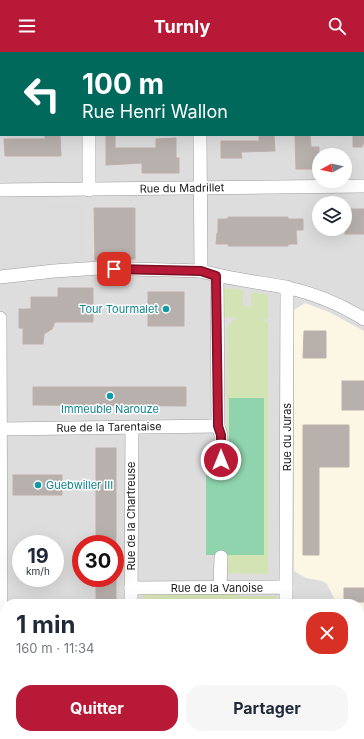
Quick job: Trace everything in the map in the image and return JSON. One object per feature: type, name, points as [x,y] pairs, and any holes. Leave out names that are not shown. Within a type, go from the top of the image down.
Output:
[{"type":"street","points":[[89,136],[89,190]]},
{"type":"street","points":[[200,136],[201,271]]},
{"type":"street","name":"Rue du Madrillet","points":[[0,190],[364,186]]},
{"type":"street","points":[[0,277],[100,268],[201,271],[216,276],[287,287],[323,298],[347,308],[364,319]]},
{"type":"street","points":[[216,276],[218,426],[221,435],[221,460]]},
{"type":"street","name":"Rue du Juras","points":[[286,587],[287,287]]},
{"type":"street","points":[[0,318],[1,599]]},
{"type":"street","name":"Rue de la Tarentaise","points":[[1,429],[218,426]]},
{"type":"street","name":"Rue de la Chartreuse","points":[[131,599],[132,427]]},
{"type":"street","points":[[220,557],[220,588]]},
{"type":"street","points":[[286,587],[286,599]]},
{"type":"street","name":"Rue de la Vanoise","points":[[131,588],[286,587]]},
{"type":"shaded area","points":[[0,136],[364,136],[364,599],[0,599]]},
{"type":"shaded area","points":[[85,206],[84,261],[0,268],[0,208]]},
{"type":"shaded area","points":[[305,303],[329,312],[364,331],[364,599],[334,599],[327,584],[322,581],[306,578],[294,571],[294,310]]},
{"type":"green space","points":[[223,289],[243,290],[243,306],[251,306],[251,292],[268,295],[268,319],[265,319],[265,322],[268,322],[268,574],[222,573],[222,555],[264,554],[263,398],[229,398],[229,461],[227,461],[227,326],[236,318],[222,317]]},
{"type":"green space","points":[[229,398],[264,398],[264,555],[206,555],[206,462],[229,461]]},
{"type":"green space","points":[[234,593],[237,596],[276,596],[276,599],[142,599],[143,594]]},
{"type":"building","points":[[45,136],[60,136],[61,156],[5,156],[4,139],[45,139]]},
{"type":"building","points":[[106,136],[115,136],[115,148],[156,148],[156,139],[176,138],[176,158],[179,158],[179,173],[142,173],[142,163],[106,165]]},
{"type":"building","points":[[259,136],[274,136],[275,151],[241,152],[242,158],[221,158],[221,141],[259,141]]},
{"type":"building","points":[[295,136],[310,136],[311,147],[319,147],[312,148],[312,169],[296,169]]},
{"type":"building","points":[[353,136],[364,136],[362,147],[353,147]]},
{"type":"building","points":[[94,208],[135,208],[135,259],[95,260]]},
{"type":"building","points":[[352,209],[364,209],[364,234],[352,234]]},
{"type":"building","points":[[228,217],[288,217],[288,219],[303,219],[303,230],[296,230],[297,244],[288,244],[288,246],[228,246],[229,244],[216,244],[218,219],[228,219]]},
{"type":"building","points":[[58,288],[93,288],[93,322],[55,322],[52,329],[44,334],[43,344],[23,344],[23,328],[19,328],[19,309],[31,309],[31,297],[58,297]]},
{"type":"building","name":"Tour Tourmalet","points":[[148,292],[184,292],[184,326],[148,326]]},
{"type":"building","points":[[304,331],[326,331],[326,358],[303,358]]},
{"type":"building","points":[[342,381],[364,381],[364,410],[342,410]]},
{"type":"building","name":"Immeuble Narouze","points":[[33,387],[186,387],[186,406],[33,405]]},
{"type":"building","points":[[303,425],[349,425],[349,467],[319,467],[319,555],[303,555]]},
{"type":"building","points":[[96,448],[116,448],[116,535],[96,535]]},
{"type":"building","name":"Guebwiller III","points":[[13,475],[62,475],[62,495],[13,495]]},
{"type":"building","points":[[96,587],[116,587],[116,599],[96,599]]},
{"type":"building","points":[[344,588],[364,588],[364,599],[344,599]]},
{"type":"place","name":"Tour Tourmalet","points":[[166,309]]},
{"type":"place","name":"Immeuble Narouze","points":[[110,396]]},
{"type":"place","name":"Guebwiller III","points":[[38,485]]},
{"type":"route","points":[[114,269],[201,271],[216,276],[218,426],[221,435],[221,460]]}]
